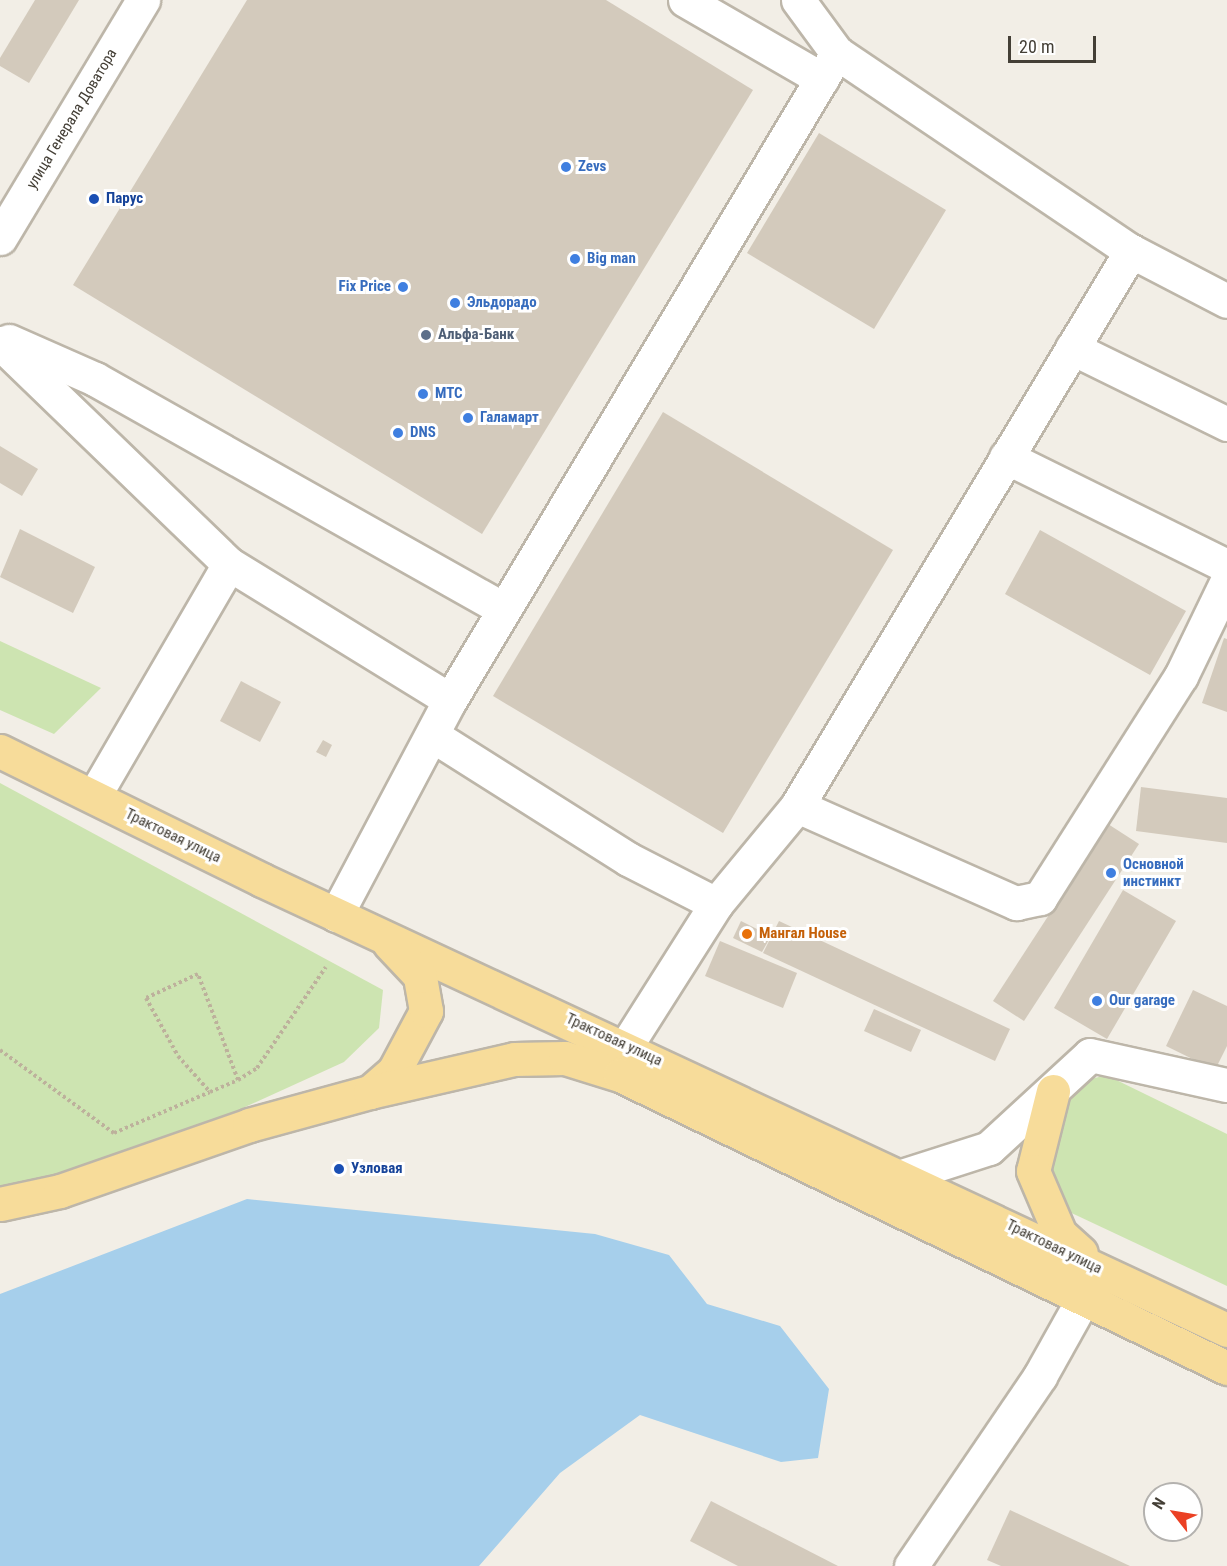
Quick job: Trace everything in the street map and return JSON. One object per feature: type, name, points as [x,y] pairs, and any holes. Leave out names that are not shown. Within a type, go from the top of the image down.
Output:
[{"type":"main road","name":"Трактовая улица","points":[[0,751],[336,915],[374,930],[1083,1299],[1227,1368]]},
{"type":"main road","points":[[370,1092],[407,1052],[427,1002],[416,970],[374,930]]},
{"type":"main road","points":[[0,1204],[60,1191],[249,1125],[370,1092],[532,1057],[578,1061],[623,1060]]},
{"type":"main road","name":"Трактовая улица","points":[[623,1060],[905,1175],[1227,1330]]},
{"type":"main road","points":[[1053,1091],[1033,1172],[1060,1234],[1095,1267]]},
{"type":"street","name":"улица Генерала Доватора","points":[[0,238],[143,0]]},
{"type":"street","points":[[685,0],[830,66],[1131,251],[1227,301]]},
{"type":"street","points":[[798,0],[830,66]]},
{"type":"street","points":[[336,915],[450,700],[830,66]]},
{"type":"street","points":[[623,1060],[716,904],[796,806],[1131,251]]},
{"type":"street","points":[[0,337],[95,379],[503,609]]},
{"type":"street","points":[[0,343],[229,564],[450,700]]},
{"type":"street","points":[[1072,348],[1227,424]]},
{"type":"street","points":[[1006,457],[1227,566]]},
{"type":"street","points":[[94,796],[229,564]]},
{"type":"street","points":[[796,806],[1017,903],[1040,898],[1181,676],[1227,580]]},
{"type":"street","points":[[432,735],[628,859],[716,904]]},
{"type":"street","points":[[905,1175],[989,1148],[1090,1055],[1227,1084]]},
{"type":"street","points":[[911,1566],[1040,1376],[1083,1299]]},
{"type":"path","points":[[0,1050],[114,1133],[238,1080],[257,1068],[326,967]]},
{"type":"path","points":[[210,1092],[178,1056],[146,998],[198,974],[238,1080]]},
{"type":"green space","points":[[0,641],[101,688],[54,734],[0,710]]},
{"type":"green space","points":[[0,783],[383,990],[379,1028],[344,1062],[60,1191],[0,1202]]},
{"type":"green space","points":[[1106,1075],[1227,1134],[1227,1286],[1063,1209],[1047,1146],[1077,1083]]},
{"type":"water","points":[[247,1199],[595,1234],[669,1255],[707,1304],[780,1326],[829,1389],[818,1458],[781,1462],[640,1415],[560,1473],[479,1566],[0,1566],[0,1294]]},
{"type":"building","points":[[35,0],[79,0],[29,83],[0,66],[0,58]]},
{"type":"building","points":[[247,0],[606,0],[753,90],[482,534],[73,285]]},
{"type":"building","points":[[819,133],[946,210],[874,329],[747,253]]},
{"type":"building","points":[[663,412],[893,550],[723,833],[493,696]]},
{"type":"building","points":[[0,446],[38,469],[22,496],[0,483]]},
{"type":"building","points":[[20,529],[95,567],[73,613],[0,577]]},
{"type":"building","points":[[1040,530],[1186,611],[1150,675],[1005,594]]},
{"type":"building","points":[[1224,638],[1227,639],[1227,712],[1202,703]]},
{"type":"building","points":[[241,681],[281,702],[260,742],[220,721]]},
{"type":"building","points":[[323,740],[332,745],[326,757],[316,752]]},
{"type":"building","points":[[1141,787],[1227,798],[1227,843],[1136,831]]},
{"type":"building","points":[[1108,824],[1139,844],[1024,1021],[993,1001]]},
{"type":"building","points":[[1123,890],[1176,921],[1107,1039],[1054,1008]]},
{"type":"building","points":[[741,921],[771,936],[762,952],[733,938]]},
{"type":"building","points":[[779,921],[1010,1029],[995,1061],[763,953]]},
{"type":"building","points":[[720,941],[797,973],[783,1008],[705,976]]},
{"type":"building","points":[[1193,990],[1227,1006],[1227,1046],[1215,1070],[1166,1046]]},
{"type":"building","points":[[874,1009],[921,1030],[911,1052],[864,1031]]},
{"type":"building","points":[[711,1501],[838,1566],[738,1566],[690,1541]]},
{"type":"building","points":[[1010,1510],[1130,1566],[1001,1566],[987,1560]]},
{"type":"place","name":"Zevs","points":[[566,167]]},
{"type":"place","name":"Парус","points":[[94,199]]},
{"type":"place","name":"Big man","points":[[575,259]]},
{"type":"place","name":"Fix Price","points":[[403,287]]},
{"type":"place","name":"Эльдорадо","points":[[455,303]]},
{"type":"place","name":"Альфа-Банк","points":[[426,335]]},
{"type":"place","name":"МТС","points":[[423,394]]},
{"type":"place","name":"Галамарт","points":[[468,418]]},
{"type":"place","name":"DNS","points":[[398,433]]},
{"type":"place","name":"Основной инстинкт","points":[[1111,873]]},
{"type":"place","name":"Мангал House","points":[[747,934]]},
{"type":"place","name":"Our garage","points":[[1097,1001]]},
{"type":"place","name":"Узловая","points":[[339,1169]]}]
